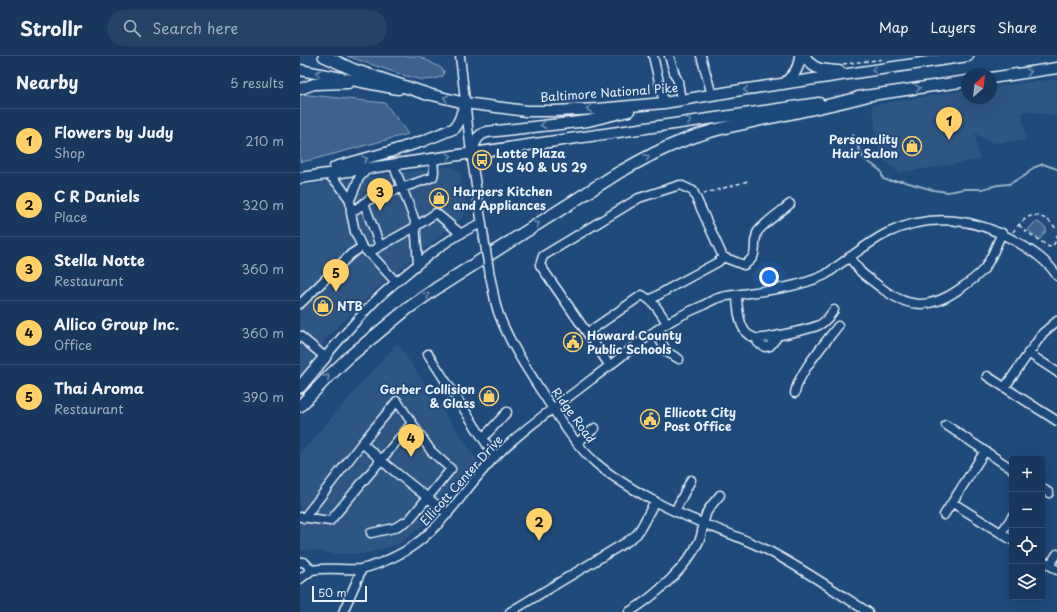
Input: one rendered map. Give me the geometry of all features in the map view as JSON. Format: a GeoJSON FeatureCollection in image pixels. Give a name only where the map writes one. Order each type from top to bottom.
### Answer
{"type":"FeatureCollection","features":[{"type":"Feature","properties":{"kind":"highway"},"geometry":{"type":"LineString","coordinates":[[324,56],[354,70],[427,94]]}},
{"type":"Feature","properties":{"kind":"highway"},"geometry":{"type":"LineString","coordinates":[[300,406],[349,357],[407,309],[450,279],[612,177],[645,158],[671,145],[720,129],[831,106],[866,96]]}},
{"type":"Feature","properties":{"kind":"highway"},"geometry":{"type":"LineString","coordinates":[[300,387],[325,357]]}},
{"type":"Feature","properties":{"kind":"main road"},"geometry":{"type":"LineString","coordinates":[[784,84],[794,75],[800,62],[800,56]]}},
{"type":"Feature","properties":{"kind":"main road"},"geometry":{"type":"LineString","coordinates":[[805,56],[813,66],[818,69],[859,72]]}},
{"type":"Feature","properties":{"kind":"main road","name":"Baltimore National Pike"},"geometry":{"type":"LineString","coordinates":[[300,70],[427,94],[465,103],[526,111],[554,111],[664,103],[965,56]]}},
{"type":"Feature","properties":{"kind":"main road"},"geometry":{"type":"LineString","coordinates":[[997,77],[1057,68]]}},
{"type":"Feature","properties":{"kind":"main road"},"geometry":{"type":"LineString","coordinates":[[300,89],[314,84],[364,82]]}},
{"type":"Feature","properties":{"kind":"main road"},"geometry":{"type":"LineString","coordinates":[[300,177],[961,82]]}},
{"type":"Feature","properties":{"kind":"main road"},"geometry":{"type":"LineString","coordinates":[[300,177],[423,142],[454,128],[460,119],[465,103]]}},
{"type":"Feature","properties":{"kind":"main road"},"geometry":{"type":"LineString","coordinates":[[471,153],[477,138],[481,134],[487,132],[588,121],[664,103]]}},
{"type":"Feature","properties":{"kind":"street","name":"Ridge Road"},"geometry":{"type":"LineString","coordinates":[[460,56],[471,153],[490,276],[498,310],[507,334],[567,431],[596,463],[612,475],[655,501],[675,511],[746,540],[783,559],[868,612]]}},
{"type":"Feature","properties":{"kind":"street"},"geometry":{"type":"LineString","coordinates":[[653,56],[664,103]]}},
{"type":"Feature","properties":{"kind":"street"},"geometry":{"type":"LineString","coordinates":[[669,56],[678,81],[681,100]]}},
{"type":"Feature","properties":{"kind":"street"},"geometry":{"type":"LineString","coordinates":[[701,56],[712,95]]}},
{"type":"Feature","properties":{"kind":"street"},"geometry":{"type":"LineString","coordinates":[[351,213],[368,200],[433,176],[433,158]]}},
{"type":"Feature","properties":{"kind":"street"},"geometry":{"type":"LineString","coordinates":[[393,164],[415,221],[418,264]]}},
{"type":"Feature","properties":{"kind":"street"},"geometry":{"type":"LineString","coordinates":[[368,168],[360,178],[350,200],[355,232],[362,247],[396,282]]}},
{"type":"Feature","properties":{"kind":"street"},"geometry":{"type":"LineString","coordinates":[[328,174],[340,186],[350,200]]}},
{"type":"Feature","properties":{"kind":"street"},"geometry":{"type":"LineString","coordinates":[[610,366],[540,265],[543,256],[639,198],[680,185],[694,191],[723,257],[744,265],[752,260],[755,254],[757,232],[761,227],[790,204]]}},
{"type":"Feature","properties":{"kind":"street"},"geometry":{"type":"LineString","coordinates":[[364,203],[380,246]]}},
{"type":"Feature","properties":{"kind":"street"},"geometry":{"type":"LineString","coordinates":[[368,253],[415,227],[436,213],[461,234]]}},
{"type":"Feature","properties":{"kind":"street","name":"Ellicott Center Drive"},"geometry":{"type":"LineString","coordinates":[[312,570],[362,569],[373,566],[404,552],[421,541],[448,514],[472,483],[495,457],[530,426],[655,331],[667,323],[717,298],[801,284],[826,274],[872,241],[901,227],[944,220],[962,221],[976,224],[1006,235],[1041,258],[1057,276]]}},
{"type":"Feature","properties":{"kind":"street"},"geometry":{"type":"LineString","coordinates":[[300,336],[325,357],[362,314],[396,282],[440,246],[482,223]]}},
{"type":"Feature","properties":{"kind":"street"},"geometry":{"type":"LineString","coordinates":[[849,257],[862,272],[884,290],[899,299],[910,303],[930,304],[955,292],[979,274],[984,269],[1006,235]]}},
{"type":"Feature","properties":{"kind":"street"},"geometry":{"type":"LineString","coordinates":[[300,304],[351,254],[362,247]]}},
{"type":"Feature","properties":{"kind":"street"},"geometry":{"type":"LineString","coordinates":[[650,300],[718,262],[723,257]]}},
{"type":"Feature","properties":{"kind":"street"},"geometry":{"type":"LineString","coordinates":[[587,333],[642,295],[650,300],[667,323]]}},
{"type":"Feature","properties":{"kind":"street"},"geometry":{"type":"LineString","coordinates":[[737,295],[737,303],[742,326],[745,332],[756,338],[779,335],[818,326],[825,321],[834,310]]}},
{"type":"Feature","properties":{"kind":"street"},"geometry":{"type":"LineString","coordinates":[[1006,387],[1042,332],[1057,321]]}},
{"type":"Feature","properties":{"kind":"street"},"geometry":{"type":"LineString","coordinates":[[795,393],[796,386],[803,372],[838,326]]}},
{"type":"Feature","properties":{"kind":"street"},"geometry":{"type":"LineString","coordinates":[[655,331],[667,352],[679,359]]}},
{"type":"Feature","properties":{"kind":"street"},"geometry":{"type":"LineString","coordinates":[[1028,353],[1057,372]]}},
{"type":"Feature","properties":{"kind":"street"},"geometry":{"type":"LineString","coordinates":[[428,354],[495,457]]}},
{"type":"Feature","properties":{"kind":"street"},"geometry":{"type":"LineString","coordinates":[[987,376],[1057,421]]}},
{"type":"Feature","properties":{"kind":"street"},"geometry":{"type":"LineString","coordinates":[[302,518],[397,401],[430,451],[451,469],[409,520],[394,528],[371,533]]}},
{"type":"Feature","properties":{"kind":"street"},"geometry":{"type":"LineString","coordinates":[[482,438],[507,412]]}},
{"type":"Feature","properties":{"kind":"street"},"geometry":{"type":"LineString","coordinates":[[302,518],[330,521],[412,423]]}},
{"type":"Feature","properties":{"kind":"street"},"geometry":{"type":"LineString","coordinates":[[946,425],[1009,467]]}},
{"type":"Feature","properties":{"kind":"street"},"geometry":{"type":"LineString","coordinates":[[577,443],[595,428]]}},
{"type":"Feature","properties":{"kind":"street"},"geometry":{"type":"LineString","coordinates":[[362,443],[448,514]]}},
{"type":"Feature","properties":{"kind":"street"},"geometry":{"type":"LineString","coordinates":[[944,515],[985,452]]}},
{"type":"Feature","properties":{"kind":"street"},"geometry":{"type":"LineString","coordinates":[[675,511],[691,480]]}},
{"type":"Feature","properties":{"kind":"street"},"geometry":{"type":"LineString","coordinates":[[1045,490],[1049,493]]}},
{"type":"Feature","properties":{"kind":"street"},"geometry":{"type":"LineString","coordinates":[[628,612],[654,594],[672,578],[689,557],[700,539],[707,512],[720,495]]}},
{"type":"Feature","properties":{"kind":"street"},"geometry":{"type":"LineString","coordinates":[[510,612],[628,541],[637,534],[655,501]]}},
{"type":"Feature","properties":{"kind":"street"},"geometry":{"type":"LineString","coordinates":[[952,503],[1009,538]]}},
{"type":"Feature","properties":{"kind":"street"},"geometry":{"type":"LineString","coordinates":[[1002,533],[1009,522]]}},
{"type":"Feature","properties":{"kind":"street"},"geometry":{"type":"LineString","coordinates":[[1050,565],[1057,554]]}},
{"type":"Feature","properties":{"kind":"street"},"geometry":{"type":"LineString","coordinates":[[300,562],[304,562],[312,570],[300,579]]}},
{"type":"Feature","properties":{"kind":"street"},"geometry":{"type":"LineString","coordinates":[[1045,562],[1057,570]]}},
{"type":"Feature","properties":{"kind":"street"},"geometry":{"type":"LineString","coordinates":[[343,612],[362,569]]}},
{"type":"Feature","properties":{"kind":"path"},"geometry":{"type":"LineString","coordinates":[[839,64],[886,59]]}},
{"type":"Feature","properties":{"kind":"path"},"geometry":{"type":"LineString","coordinates":[[696,196],[748,181]]}},
{"type":"Feature","properties":{"kind":"path"},"geometry":{"type":"LineString","coordinates":[[1006,235],[1029,216],[1034,215],[1050,221],[1057,232],[1055,243],[1053,246],[1048,247],[1023,230],[1019,225]]}},
{"type":"Feature","properties":{"kind":"shaded area"},"geometry":{"type":"Polygon","coordinates":[[[347,56],[419,56],[444,71],[443,76],[435,79],[422,80],[347,56]]]}},
{"type":"Feature","properties":{"kind":"shaded area"},"geometry":{"type":"Polygon","coordinates":[[[1057,79],[1057,116],[1022,111],[1026,140],[990,143],[975,133],[979,160],[899,173],[880,157],[872,105],[961,91],[961,104],[997,104],[997,86],[1057,79]]]}},
{"type":"Feature","properties":{"kind":"shaded area"},"geometry":{"type":"Polygon","coordinates":[[[300,94],[385,103],[408,134],[300,162],[300,94]]]}},
{"type":"Feature","properties":{"kind":"shaded area"},"geometry":{"type":"Polygon","coordinates":[[[452,166],[460,173],[467,208],[463,217],[382,284],[325,339],[317,360],[300,380],[300,186],[452,166]]]}},
{"type":"Feature","properties":{"kind":"shaded area"},"geometry":{"type":"Polygon","coordinates":[[[1038,222],[1046,228],[1046,231],[1040,239],[1028,230],[1034,223],[1038,222]]]}},
{"type":"Feature","properties":{"kind":"shaded area"},"geometry":{"type":"Polygon","coordinates":[[[397,343],[477,460],[426,523],[399,544],[364,554],[337,554],[300,549],[300,454],[397,343]]]}},
{"type":"Feature","properties":{"kind":"waterway"},"geometry":{"type":"LineString","coordinates":[[853,134],[864,159],[881,171],[883,179],[890,181],[902,181],[933,190],[948,192],[964,189],[982,189],[1009,184],[1026,175],[1033,168],[1043,164],[1057,169]]}},
{"type":"Feature","properties":{"kind":"place","name":"Flowers by Judy"},"geometry":{"type":"Point","coordinates":[949,140]}},
{"type":"Feature","properties":{"kind":"place","name":"Personality Hair Salon"},"geometry":{"type":"Point","coordinates":[912,146]}},
{"type":"Feature","properties":{"kind":"place","name":"Lotte Plaza US 40 & US 29"},"geometry":{"type":"Point","coordinates":[482,160]}},
{"type":"Feature","properties":{"kind":"place","name":"Harpers Kitchen and Appliances"},"geometry":{"type":"Point","coordinates":[439,198]}},
{"type":"Feature","properties":{"kind":"place","name":"Stella Notte"},"geometry":{"type":"Point","coordinates":[380,211]}},
{"type":"Feature","properties":{"kind":"place","name":"Thai Aroma"},"geometry":{"type":"Point","coordinates":[336,292]}},
{"type":"Feature","properties":{"kind":"place","name":"NTB"},"geometry":{"type":"Point","coordinates":[323,306]}},
{"type":"Feature","properties":{"kind":"place","name":"Howard County Public Schools"},"geometry":{"type":"Point","coordinates":[573,342]}},
{"type":"Feature","properties":{"kind":"place","name":"Gerber Collision & Glass"},"geometry":{"type":"Point","coordinates":[489,396]}},
{"type":"Feature","properties":{"kind":"place","name":"Ellicott City Post Office"},"geometry":{"type":"Point","coordinates":[650,419]}},
{"type":"Feature","properties":{"kind":"place","name":"Allico Group Inc."},"geometry":{"type":"Point","coordinates":[411,457]}},
{"type":"Feature","properties":{"kind":"place","name":"C R Daniels"},"geometry":{"type":"Point","coordinates":[539,541]}}]}
